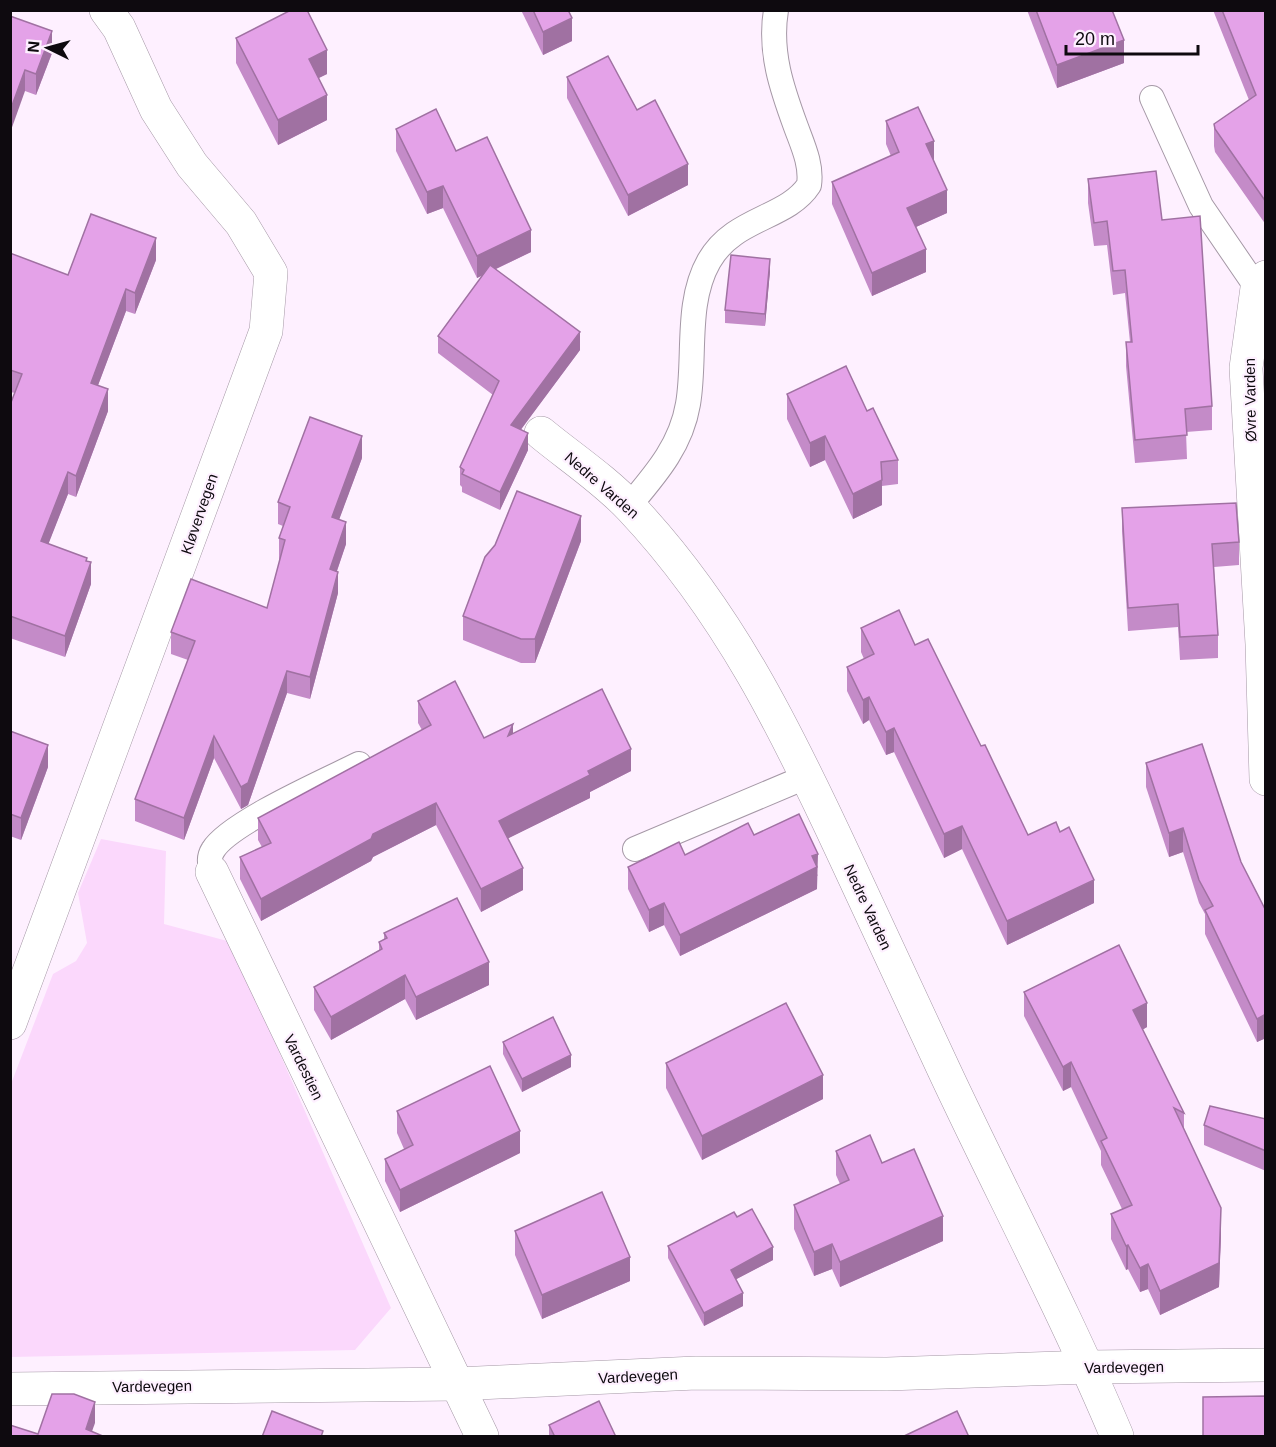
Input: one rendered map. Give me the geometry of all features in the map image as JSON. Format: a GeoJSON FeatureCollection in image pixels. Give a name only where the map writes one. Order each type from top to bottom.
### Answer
{"type":"FeatureCollection","features":[{"type":"Feature","properties":{"kind":"street","name":"Kløvervegen"},"geometry":{"type":"LineString","coordinates":[[10,1023],[266,331],[271,273],[240,223],[192,165],[156,109],[112,19]]}},
{"type":"Feature","properties":{"kind":"street","name":"Øvre Varden"},"geometry":{"type":"LineString","coordinates":[[1261,283],[1246,368],[1262,644],[1266,779]]}},
{"type":"Feature","properties":{"kind":"street","name":"Nedre Varden"},"geometry":{"type":"LineString","coordinates":[[541,433],[629,506],[721,618],[764,691],[807,776],[996,1182],[1088,1367],[1117,1437]]}},
{"type":"Feature","properties":{"kind":"street","name":"Vardestien"},"geometry":{"type":"LineString","coordinates":[[212,872],[482,1437]]}},
{"type":"Feature","properties":{"kind":"street","name":"Vardevegen"},"geometry":{"type":"LineString","coordinates":[[10,1389],[456,1384],[696,1373],[887,1374],[1088,1367],[1266,1365]]}},
{"type":"Feature","properties":{"kind":"lane"},"geometry":{"type":"LineString","coordinates":[[629,506],[666,460],[681,429],[688,407],[696,298],[709,261],[734,232],[796,199],[809,185],[809,164],[783,91],[774,52],[773,28],[776,10]]}},
{"type":"Feature","properties":{"kind":"lane"},"geometry":{"type":"LineString","coordinates":[[1152,98],[1201,206],[1261,283]]}},
{"type":"Feature","properties":{"kind":"lane","name":"Vardestien"},"geometry":{"type":"LineString","coordinates":[[212,872],[209,860],[214,849],[227,835],[273,807],[359,764]]}},
{"type":"Feature","properties":{"kind":"lane"},"geometry":{"type":"LineString","coordinates":[[635,849],[807,776]]}},
{"type":"Feature","properties":{"kind":"shaded area"},"geometry":{"type":"Polygon","coordinates":[[[101,839],[166,851],[164,924],[231,942],[391,1308],[355,1350],[11,1357],[11,1084],[53,974],[76,961],[87,943],[78,893],[101,839]]]}},
{"type":"Feature","properties":{"kind":"building"},"geometry":{"type":"Polygon","coordinates":[[[291,10],[307,10],[327,50],[309,59],[327,95],[278,120],[236,38],[291,10]]]}},
{"type":"Feature","properties":{"kind":"building"},"geometry":{"type":"Polygon","coordinates":[[[533,10],[568,10],[572,18],[543,32],[533,10]]]}},
{"type":"Feature","properties":{"kind":"building"},"geometry":{"type":"Polygon","coordinates":[[[1036,10],[1112,10],[1124,40],[1057,65],[1036,10]]]}},
{"type":"Feature","properties":{"kind":"building"},"geometry":{"type":"Polygon","coordinates":[[[1222,10],[1266,10],[1266,202],[1215,129],[1214,124],[1256,95],[1222,10]]]}},
{"type":"Feature","properties":{"kind":"building"},"geometry":{"type":"Polygon","coordinates":[[[10,16],[52,31],[36,74],[25,70],[10,111],[10,16]]]}},
{"type":"Feature","properties":{"kind":"building"},"geometry":{"type":"Polygon","coordinates":[[[608,56],[637,110],[655,100],[688,164],[628,195],[567,77],[608,56]]]}},
{"type":"Feature","properties":{"kind":"building"},"geometry":{"type":"Polygon","coordinates":[[[918,107],[934,141],[926,144],[947,190],[907,208],[926,249],[872,273],[832,182],[899,152],[886,121],[918,107]]]}},
{"type":"Feature","properties":{"kind":"building"},"geometry":{"type":"Polygon","coordinates":[[[436,109],[456,151],[487,137],[531,230],[477,256],[443,186],[427,192],[396,129],[436,109]]]}},
{"type":"Feature","properties":{"kind":"building"},"geometry":{"type":"Polygon","coordinates":[[[1156,171],[1162,220],[1200,216],[1212,406],[1185,409],[1187,435],[1135,440],[1126,342],[1132,342],[1125,270],[1113,271],[1107,221],[1094,223],[1088,179],[1156,171]]]}},
{"type":"Feature","properties":{"kind":"building"},"geometry":{"type":"Polygon","coordinates":[[[91,214],[156,238],[135,293],[126,289],[91,383],[108,389],[76,476],[68,472],[41,541],[87,558],[86,561],[91,562],[65,636],[10,616],[10,405],[22,374],[10,370],[10,253],[68,275],[91,214]]]}},
{"type":"Feature","properties":{"kind":"building"},"geometry":{"type":"Polygon","coordinates":[[[731,255],[770,259],[765,314],[725,310],[731,255]]]}},
{"type":"Feature","properties":{"kind":"building"},"geometry":{"type":"Polygon","coordinates":[[[490,265],[580,332],[511,425],[528,433],[500,492],[462,474],[464,470],[460,467],[499,381],[438,336],[490,265]]]}},
{"type":"Feature","properties":{"kind":"building"},"geometry":{"type":"Polygon","coordinates":[[[846,366],[867,411],[873,408],[898,460],[881,462],[882,480],[853,494],[825,436],[810,443],[787,394],[846,366]]]}},
{"type":"Feature","properties":{"kind":"building"},"geometry":{"type":"Polygon","coordinates":[[[310,417],[362,436],[332,517],[346,522],[330,569],[338,572],[310,677],[287,671],[248,783],[241,787],[214,736],[184,818],[135,799],[195,641],[171,632],[191,579],[267,608],[285,540],[279,538],[290,507],[278,502],[310,417]]]}},
{"type":"Feature","properties":{"kind":"building"},"geometry":{"type":"Polygon","coordinates":[[[517,491],[581,516],[535,639],[521,639],[463,616],[485,557],[495,545],[517,491]]]}},
{"type":"Feature","properties":{"kind":"building"},"geometry":{"type":"Polygon","coordinates":[[[1236,503],[1239,542],[1212,544],[1218,635],[1180,637],[1178,604],[1128,608],[1122,508],[1236,503]]]}},
{"type":"Feature","properties":{"kind":"building"},"geometry":{"type":"Polygon","coordinates":[[[899,610],[915,645],[928,639],[981,746],[985,745],[1028,835],[1056,822],[1060,832],[1069,827],[1094,880],[1007,921],[962,826],[944,834],[894,728],[886,732],[869,697],[863,700],[847,667],[874,654],[861,628],[899,610]]]}},
{"type":"Feature","properties":{"kind":"building"},"geometry":{"type":"Polygon","coordinates":[[[455,681],[484,738],[513,724],[508,736],[602,689],[631,749],[588,771],[590,775],[499,821],[523,868],[481,889],[436,803],[373,834],[371,839],[261,899],[240,857],[271,843],[258,818],[431,725],[418,701],[455,681]]]}},
{"type":"Feature","properties":{"kind":"building"},"geometry":{"type":"Polygon","coordinates":[[[10,731],[48,745],[21,818],[10,814],[10,731]]]}},
{"type":"Feature","properties":{"kind":"building"},"geometry":{"type":"Polygon","coordinates":[[[1202,744],[1241,862],[1266,911],[1266,1014],[1257,1019],[1205,910],[1213,906],[1199,880],[1183,828],[1169,833],[1146,763],[1202,744]]]}},
{"type":"Feature","properties":{"kind":"building"},"geometry":{"type":"Polygon","coordinates":[[[799,814],[818,854],[812,856],[817,867],[680,935],[664,903],[649,910],[628,867],[679,842],[685,855],[748,823],[754,835],[799,814]]]}},
{"type":"Feature","properties":{"kind":"building"},"geometry":{"type":"Polygon","coordinates":[[[457,898],[489,962],[416,997],[405,975],[331,1017],[314,987],[382,949],[379,942],[387,938],[384,933],[457,898]]]}},
{"type":"Feature","properties":{"kind":"building"},"geometry":{"type":"Polygon","coordinates":[[[1119,945],[1147,1003],[1133,1010],[1184,1113],[1174,1108],[1221,1208],[1219,1263],[1160,1291],[1148,1264],[1140,1268],[1128,1245],[1126,1246],[1111,1214],[1132,1205],[1101,1141],[1107,1138],[1071,1062],[1063,1067],[1024,992],[1119,945]]]}},
{"type":"Feature","properties":{"kind":"building"},"geometry":{"type":"Polygon","coordinates":[[[786,1003],[823,1075],[702,1136],[666,1063],[786,1003]]]}},
{"type":"Feature","properties":{"kind":"building"},"geometry":{"type":"Polygon","coordinates":[[[553,1017],[571,1055],[522,1079],[503,1042],[553,1017]]]}},
{"type":"Feature","properties":{"kind":"building"},"geometry":{"type":"Polygon","coordinates":[[[490,1066],[520,1131],[400,1190],[385,1159],[413,1145],[397,1111],[490,1066]]]}},
{"type":"Feature","properties":{"kind":"building"},"geometry":{"type":"Polygon","coordinates":[[[1210,1106],[1266,1119],[1266,1151],[1204,1125],[1210,1106]]]}},
{"type":"Feature","properties":{"kind":"building"},"geometry":{"type":"Polygon","coordinates":[[[870,1135],[882,1163],[914,1149],[943,1216],[840,1262],[832,1244],[814,1252],[794,1205],[849,1180],[836,1151],[870,1135]]]}},
{"type":"Feature","properties":{"kind":"building"},"geometry":{"type":"Polygon","coordinates":[[[602,1192],[630,1257],[542,1295],[515,1231],[602,1192]]]}},
{"type":"Feature","properties":{"kind":"building"},"geometry":{"type":"Polygon","coordinates":[[[752,1209],[773,1247],[731,1270],[743,1293],[704,1313],[668,1246],[734,1212],[737,1217],[752,1209]]]}},
{"type":"Feature","properties":{"kind":"building"},"geometry":{"type":"Polygon","coordinates":[[[52,1394],[74,1394],[95,1402],[86,1429],[105,1437],[10,1437],[10,1425],[38,1434],[52,1394]]]}},
{"type":"Feature","properties":{"kind":"building"},"geometry":{"type":"Polygon","coordinates":[[[1266,1396],[1266,1437],[1203,1437],[1203,1397],[1266,1396]]]}},
{"type":"Feature","properties":{"kind":"building"},"geometry":{"type":"Polygon","coordinates":[[[599,1401],[616,1437],[555,1437],[549,1425],[599,1401]]]}},
{"type":"Feature","properties":{"kind":"building"},"geometry":{"type":"Polygon","coordinates":[[[272,1411],[323,1431],[321,1437],[262,1437],[272,1411]]]}},
{"type":"Feature","properties":{"kind":"building"},"geometry":{"type":"Polygon","coordinates":[[[957,1411],[969,1437],[902,1437],[957,1411]]]}}]}
